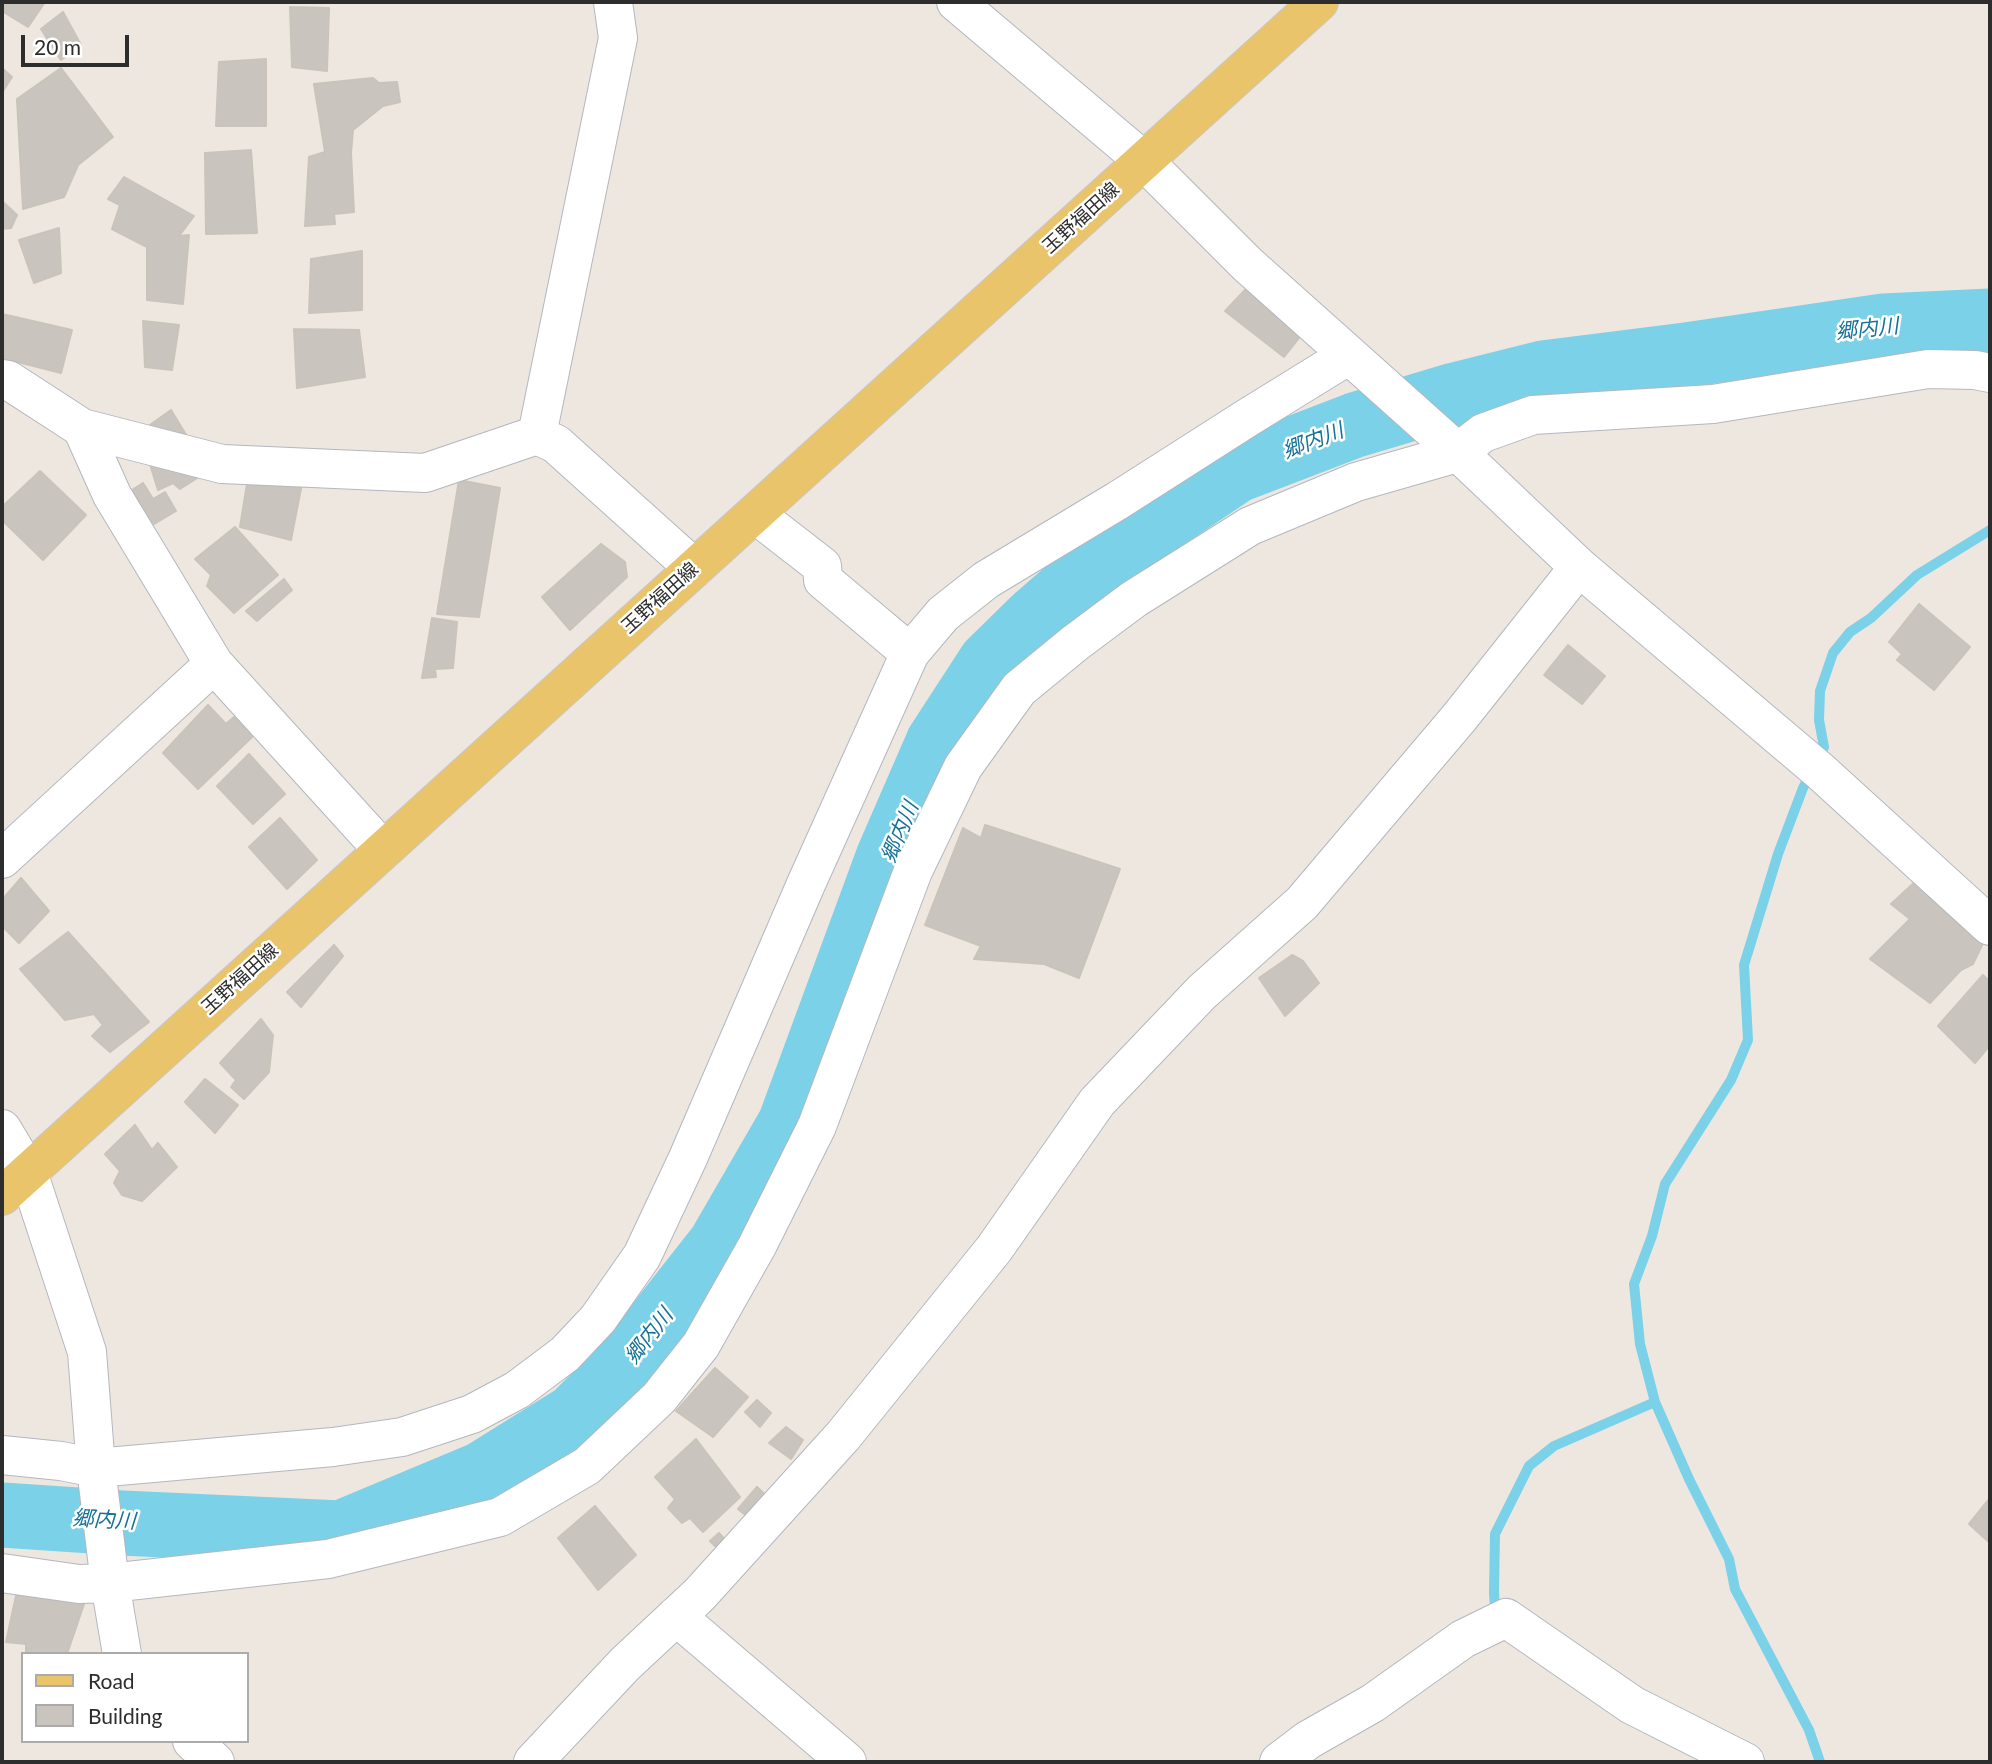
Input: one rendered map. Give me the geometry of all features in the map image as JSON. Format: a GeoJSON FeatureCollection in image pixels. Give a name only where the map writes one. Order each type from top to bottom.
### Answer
{"type":"FeatureCollection","features":[{"type":"Feature","properties":{"kind":"main road","name":"玉野福田線"},"geometry":{"type":"LineString","coordinates":[[15,1184],[1319,2]]}},
{"type":"Feature","properties":{"kind":"street"},"geometry":{"type":"LineString","coordinates":[[537,435],[618,38],[613,2]]}},
{"type":"Feature","properties":{"kind":"street"},"geometry":{"type":"LineString","coordinates":[[957,2],[1144,161],[1247,264],[1579,567],[1814,767],[1990,926]]}},
{"type":"Feature","properties":{"kind":"street"},"geometry":{"type":"LineString","coordinates":[[2,1455],[61,1461],[98,1476],[402,1437],[472,1414],[517,1390],[565,1354],[598,1318],[642,1256],[688,1158],[806,884],[910,653],[943,614],[986,580],[1247,418],[1361,366]]}},
{"type":"Feature","properties":{"kind":"street"},"geometry":{"type":"LineString","coordinates":[[2,1573],[79,1584],[109,1571],[328,1559],[500,1517],[587,1466],[659,1398],[701,1345],[757,1246],[817,1126],[913,871],[963,767],[1019,689],[1075,643],[1134,600],[1250,526],[1447,444],[1533,415],[1713,404],[1928,369],[1990,373]]}},
{"type":"Feature","properties":{"kind":"street"},"geometry":{"type":"LineString","coordinates":[[2,379],[8,380],[82,428],[222,464],[425,472],[537,435],[556,444],[694,568]]}},
{"type":"Feature","properties":{"kind":"street"},"geometry":{"type":"LineString","coordinates":[[82,428],[112,495],[214,664],[383,850]]}},
{"type":"Feature","properties":{"kind":"street"},"geometry":{"type":"LineString","coordinates":[[755,514],[822,566],[823,580],[910,653]]}},
{"type":"Feature","properties":{"kind":"street"},"geometry":{"type":"LineString","coordinates":[[533,1762],[625,1664],[699,1595],[843,1436],[993,1249],[1097,1102],[1202,992],[1302,903],[1459,718],[1579,567]]}},
{"type":"Feature","properties":{"kind":"street"},"geometry":{"type":"LineString","coordinates":[[2,859],[214,664]]}},
{"type":"Feature","properties":{"kind":"street"},"geometry":{"type":"LineString","coordinates":[[2,1129],[15,1184],[87,1352],[98,1476],[122,1652]]}},
{"type":"Feature","properties":{"kind":"street"},"geometry":{"type":"LineString","coordinates":[[677,1616],[847,1762]]}},
{"type":"Feature","properties":{"kind":"street"},"geometry":{"type":"LineString","coordinates":[[1279,1762],[1308,1740],[1373,1703],[1463,1639],[1506,1618],[1632,1705],[1745,1762]]}},
{"type":"Feature","properties":{"kind":"street"},"geometry":{"type":"LineString","coordinates":[[194,1743],[215,1762]]}},
{"type":"Feature","properties":{"kind":"building"},"geometry":{"type":"Polygon","coordinates":[[[2,2],[45,2],[28,27],[2,11],[2,2]]]}},
{"type":"Feature","properties":{"kind":"building"},"geometry":{"type":"Polygon","coordinates":[[[290,7],[329,8],[327,71],[292,67],[290,7]]]}},
{"type":"Feature","properties":{"kind":"building"},"geometry":{"type":"Polygon","coordinates":[[[63,12],[81,45],[61,60],[41,29],[63,12]]]}},
{"type":"Feature","properties":{"kind":"building"},"geometry":{"type":"Polygon","coordinates":[[[266,59],[266,126],[216,126],[219,62],[266,59]]]}},
{"type":"Feature","properties":{"kind":"building"},"geometry":{"type":"Polygon","coordinates":[[[2,68],[12,77],[3,91],[2,91],[2,68]]]}},
{"type":"Feature","properties":{"kind":"building"},"geometry":{"type":"Polygon","coordinates":[[[61,68],[113,137],[78,165],[64,197],[23,209],[17,99],[61,68]]]}},
{"type":"Feature","properties":{"kind":"building"},"geometry":{"type":"Polygon","coordinates":[[[373,78],[379,83],[397,82],[400,102],[383,106],[353,130],[351,153],[354,212],[334,214],[335,224],[305,226],[309,157],[325,152],[314,84],[373,78]]]}},
{"type":"Feature","properties":{"kind":"building"},"geometry":{"type":"Polygon","coordinates":[[[251,150],[257,233],[206,234],[205,153],[251,150]]]}},
{"type":"Feature","properties":{"kind":"building"},"geometry":{"type":"Polygon","coordinates":[[[124,177],[194,216],[179,236],[189,235],[183,304],[147,300],[147,247],[112,229],[120,205],[108,199],[124,177]]]}},
{"type":"Feature","properties":{"kind":"building"},"geometry":{"type":"Polygon","coordinates":[[[2,201],[17,215],[11,228],[2,229],[2,201]]]}},
{"type":"Feature","properties":{"kind":"building"},"geometry":{"type":"Polygon","coordinates":[[[59,228],[61,273],[34,283],[19,240],[59,228]]]}},
{"type":"Feature","properties":{"kind":"building"},"geometry":{"type":"Polygon","coordinates":[[[362,251],[362,310],[309,313],[311,259],[362,251]]]}},
{"type":"Feature","properties":{"kind":"building"},"geometry":{"type":"Polygon","coordinates":[[[1246,289],[1299,338],[1284,357],[1225,311],[1246,289]]]}},
{"type":"Feature","properties":{"kind":"building"},"geometry":{"type":"Polygon","coordinates":[[[2,314],[72,330],[61,373],[2,358],[2,314]]]}},
{"type":"Feature","properties":{"kind":"building"},"geometry":{"type":"Polygon","coordinates":[[[143,321],[179,325],[172,370],[145,367],[143,321]]]}},
{"type":"Feature","properties":{"kind":"building"},"geometry":{"type":"Polygon","coordinates":[[[294,329],[359,330],[365,377],[297,388],[294,329]]]}},
{"type":"Feature","properties":{"kind":"building"},"geometry":{"type":"Polygon","coordinates":[[[171,410],[208,471],[180,489],[173,483],[158,490],[140,432],[171,410]]]}},
{"type":"Feature","properties":{"kind":"building"},"geometry":{"type":"Polygon","coordinates":[[[259,469],[303,478],[291,540],[240,527],[247,484],[255,485],[259,469]]]}},
{"type":"Feature","properties":{"kind":"building"},"geometry":{"type":"Polygon","coordinates":[[[40,471],[86,515],[43,560],[2,520],[2,507],[40,471]]]}},
{"type":"Feature","properties":{"kind":"building"},"geometry":{"type":"Polygon","coordinates":[[[459,480],[500,488],[479,617],[437,614],[459,480]]]}},
{"type":"Feature","properties":{"kind":"building"},"geometry":{"type":"Polygon","coordinates":[[[143,483],[153,499],[165,492],[176,511],[154,524],[132,490],[143,483]]]}},
{"type":"Feature","properties":{"kind":"building"},"geometry":{"type":"Polygon","coordinates":[[[235,527],[278,575],[234,613],[207,586],[211,575],[195,559],[235,527]]]}},
{"type":"Feature","properties":{"kind":"building"},"geometry":{"type":"Polygon","coordinates":[[[601,544],[625,562],[627,577],[570,630],[542,597],[601,544]]]}},
{"type":"Feature","properties":{"kind":"building"},"geometry":{"type":"Polygon","coordinates":[[[284,579],[292,590],[257,621],[246,611],[284,579]]]}},
{"type":"Feature","properties":{"kind":"building"},"geometry":{"type":"Polygon","coordinates":[[[1919,604],[1970,647],[1934,690],[1897,660],[1902,654],[1889,642],[1919,604]]]}},
{"type":"Feature","properties":{"kind":"building"},"geometry":{"type":"Polygon","coordinates":[[[432,618],[457,622],[453,668],[435,669],[436,677],[422,678],[432,618]]]}},
{"type":"Feature","properties":{"kind":"building"},"geometry":{"type":"Polygon","coordinates":[[[1568,645],[1605,676],[1582,704],[1544,675],[1568,645]]]}},
{"type":"Feature","properties":{"kind":"building"},"geometry":{"type":"Polygon","coordinates":[[[208,705],[226,724],[234,717],[252,737],[198,789],[163,753],[208,705]]]}},
{"type":"Feature","properties":{"kind":"building"},"geometry":{"type":"Polygon","coordinates":[[[249,754],[285,794],[253,824],[217,786],[249,754]]]}},
{"type":"Feature","properties":{"kind":"building"},"geometry":{"type":"Polygon","coordinates":[[[280,818],[317,860],[287,889],[249,847],[280,818]]]}},
{"type":"Feature","properties":{"kind":"building"},"geometry":{"type":"Polygon","coordinates":[[[985,825],[1120,869],[1079,978],[1044,964],[974,959],[981,946],[925,925],[963,828],[981,838],[985,825]]]}},
{"type":"Feature","properties":{"kind":"building"},"geometry":{"type":"Polygon","coordinates":[[[21,878],[49,911],[19,943],[2,926],[2,900],[21,878]]]}},
{"type":"Feature","properties":{"kind":"building"},"geometry":{"type":"Polygon","coordinates":[[[1917,880],[1984,941],[1973,964],[1961,970],[1930,1003],[1870,959],[1910,919],[1891,904],[1917,880]]]}},
{"type":"Feature","properties":{"kind":"building"},"geometry":{"type":"Polygon","coordinates":[[[68,932],[149,1022],[110,1052],[92,1036],[103,1025],[94,1014],[65,1020],[20,969],[68,932]]]}},
{"type":"Feature","properties":{"kind":"building"},"geometry":{"type":"Polygon","coordinates":[[[334,945],[343,956],[301,1007],[287,992],[334,945]]]}},
{"type":"Feature","properties":{"kind":"building"},"geometry":{"type":"Polygon","coordinates":[[[1292,955],[1303,961],[1319,983],[1285,1016],[1259,978],[1292,955]]]}},
{"type":"Feature","properties":{"kind":"building"},"geometry":{"type":"Polygon","coordinates":[[[1983,975],[1990,982],[1990,1045],[1975,1063],[1938,1026],[1983,975]]]}},
{"type":"Feature","properties":{"kind":"building"},"geometry":{"type":"Polygon","coordinates":[[[261,1019],[273,1035],[269,1072],[244,1099],[231,1087],[236,1080],[220,1063],[261,1019]]]}},
{"type":"Feature","properties":{"kind":"building"},"geometry":{"type":"Polygon","coordinates":[[[205,1079],[238,1105],[215,1133],[185,1102],[205,1079]]]}},
{"type":"Feature","properties":{"kind":"building"},"geometry":{"type":"Polygon","coordinates":[[[135,1125],[152,1150],[158,1143],[177,1167],[142,1201],[122,1195],[114,1183],[120,1171],[105,1154],[135,1125]]]}},
{"type":"Feature","properties":{"kind":"building"},"geometry":{"type":"Polygon","coordinates":[[[715,1368],[748,1397],[713,1437],[676,1411],[715,1368]]]}},
{"type":"Feature","properties":{"kind":"building"},"geometry":{"type":"Polygon","coordinates":[[[757,1400],[771,1413],[760,1427],[745,1412],[757,1400]]]}},
{"type":"Feature","properties":{"kind":"building"},"geometry":{"type":"Polygon","coordinates":[[[786,1427],[803,1440],[791,1459],[769,1443],[786,1427]]]}},
{"type":"Feature","properties":{"kind":"building"},"geometry":{"type":"Polygon","coordinates":[[[696,1439],[740,1497],[703,1532],[690,1518],[682,1523],[668,1508],[675,1499],[655,1477],[696,1439]]]}},
{"type":"Feature","properties":{"kind":"building"},"geometry":{"type":"Polygon","coordinates":[[[757,1487],[774,1503],[754,1522],[738,1509],[757,1487]]]}},
{"type":"Feature","properties":{"kind":"building"},"geometry":{"type":"Polygon","coordinates":[[[1990,1498],[1990,1543],[1969,1524],[1990,1498]]]}},
{"type":"Feature","properties":{"kind":"building"},"geometry":{"type":"Polygon","coordinates":[[[595,1506],[636,1555],[598,1590],[558,1538],[595,1506]]]}},
{"type":"Feature","properties":{"kind":"building"},"geometry":{"type":"Polygon","coordinates":[[[719,1533],[734,1550],[725,1556],[710,1541],[719,1533]]]}},
{"type":"Feature","properties":{"kind":"building"},"geometry":{"type":"Polygon","coordinates":[[[17,1591],[85,1601],[68,1652],[26,1652],[26,1644],[6,1642],[17,1591]]]}},
{"type":"Feature","properties":{"kind":"waterway","name":"郷内川"},"geometry":{"type":"LineString","coordinates":[[2,1515],[341,1533],[482,1474],[575,1416],[624,1367],[720,1245],[790,1124],[888,858],[938,743],[990,663],[1037,617],[1103,560],[1235,471],[1355,425],[1455,395],[1543,373],[1884,326],[1990,321]]}},
{"type":"Feature","properties":{"kind":"waterway"},"geometry":{"type":"LineString","coordinates":[[1820,1762],[1809,1730],[1735,1589],[1729,1559],[1655,1402],[1640,1344],[1634,1284],[1652,1236],[1665,1184],[1731,1080],[1748,1040],[1744,965],[1778,854],[1803,788],[1824,747],[1819,720],[1820,691],[1833,653],[1850,632],[1871,618],[1917,575],[1990,530]]}},
{"type":"Feature","properties":{"kind":"waterway"},"geometry":{"type":"LineString","coordinates":[[1491,1612],[1495,1609],[1495,1534],[1529,1466],[1554,1446],[1655,1402]]}}]}
